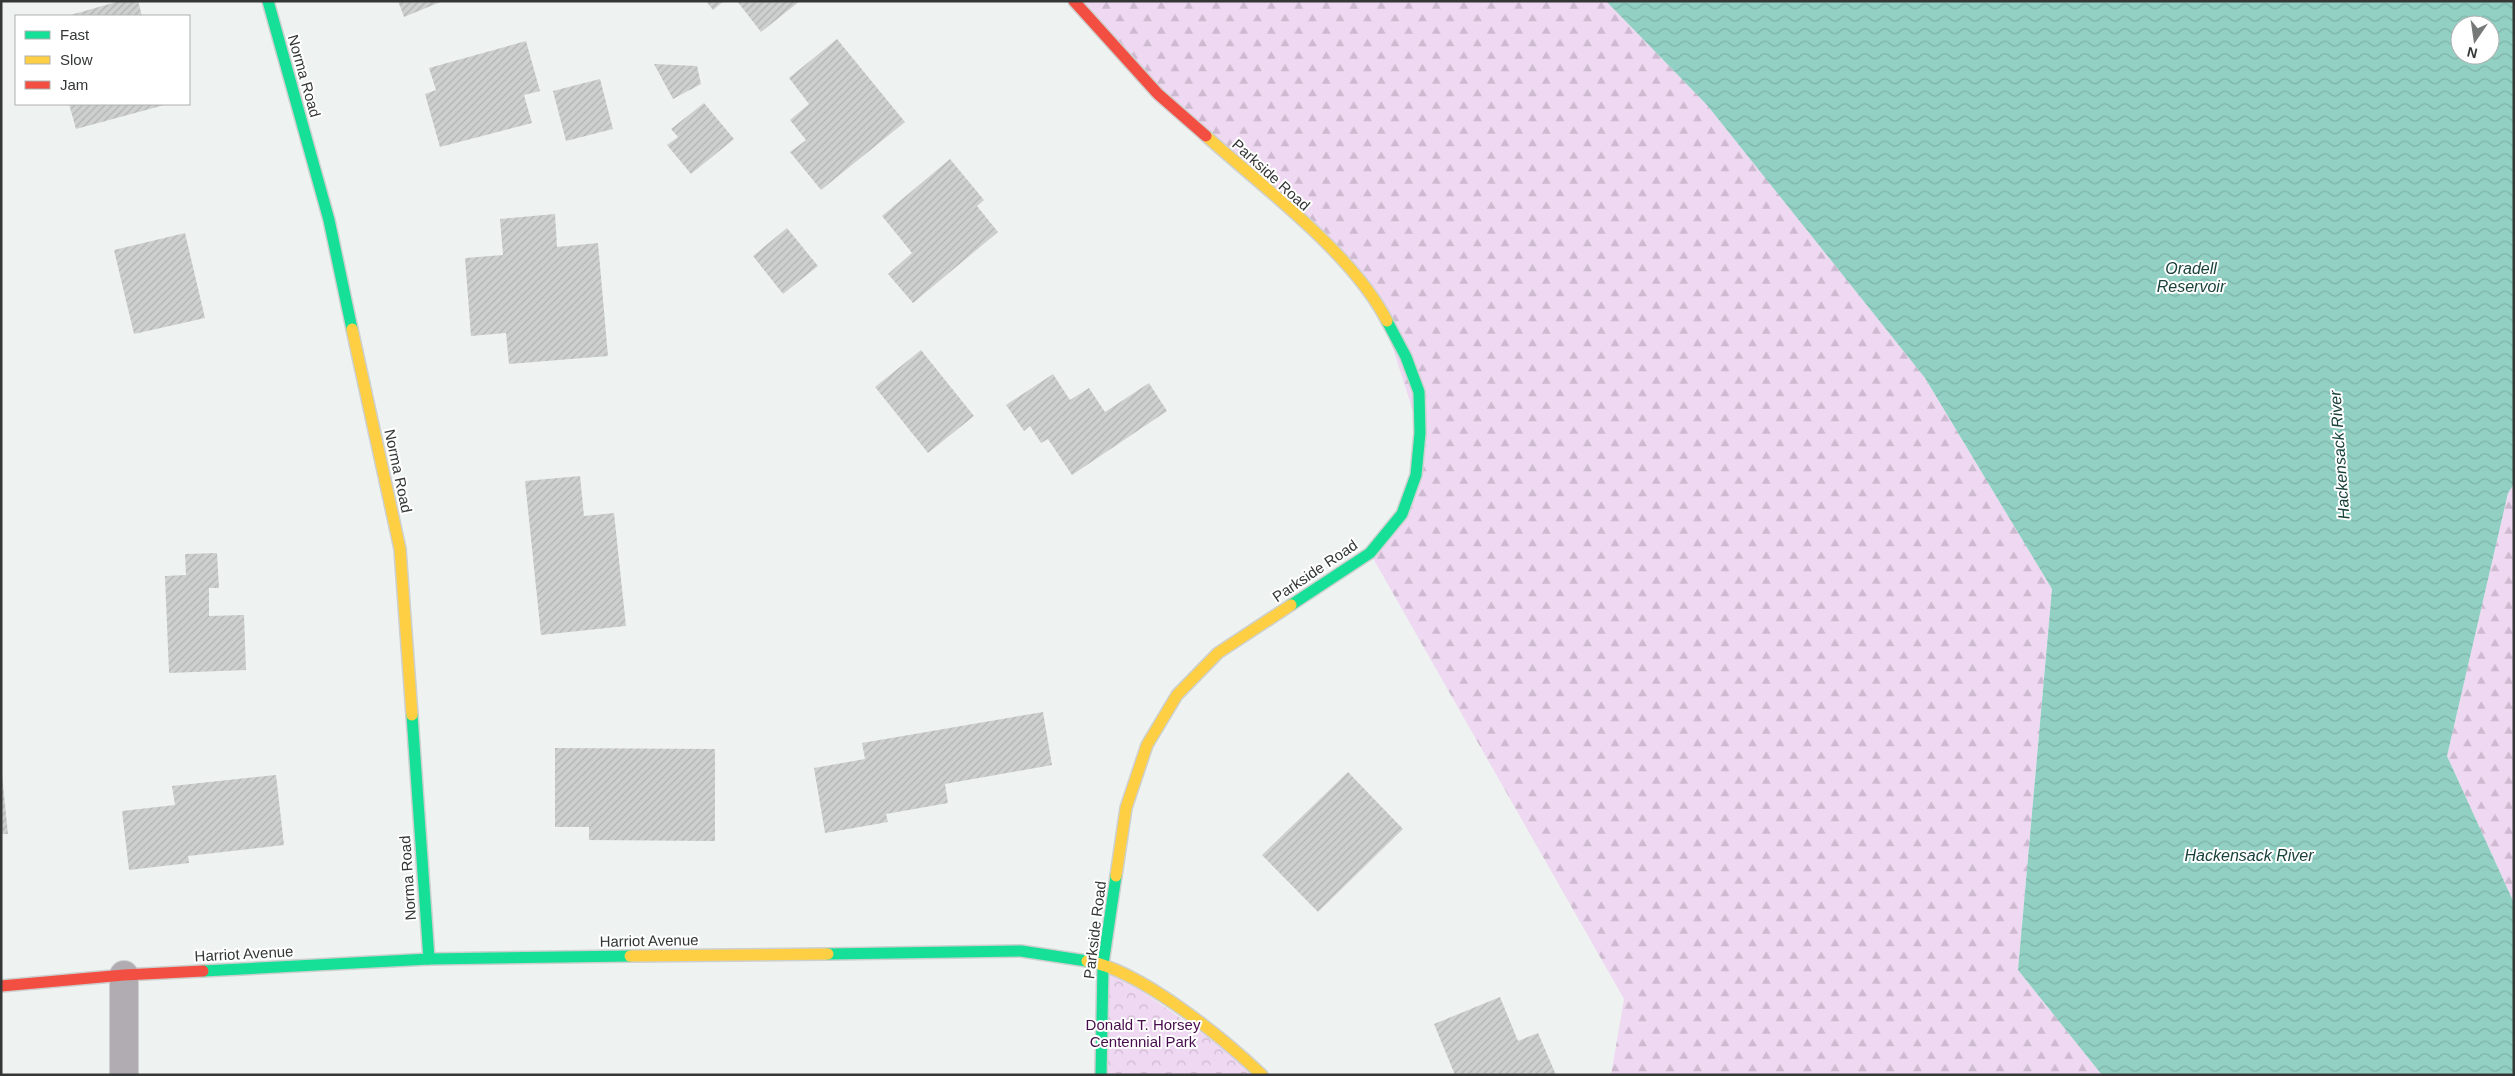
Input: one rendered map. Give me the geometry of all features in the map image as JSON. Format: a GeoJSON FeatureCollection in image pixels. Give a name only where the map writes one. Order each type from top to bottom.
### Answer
{"type":"FeatureCollection","features":[{"type":"Feature","properties":{"kind":"street","name":"Norma Road"},"geometry":{"type":"LineString","coordinates":[[268,1],[329,220],[400,549],[429,959]]}},
{"type":"Feature","properties":{"kind":"street","name":"Parkside Road"},"geometry":{"type":"LineString","coordinates":[[1074,1],[1158,94],[1330,248],[1379,305],[1406,357],[1420,392],[1420,433],[1416,475],[1402,514],[1370,553],[1218,653],[1177,695],[1147,745],[1126,808],[1103,964],[1101,1075]]}},
{"type":"Feature","properties":{"kind":"street","name":"Harriot Avenue"},"geometry":{"type":"LineString","coordinates":[[1,986],[124,975],[429,959],[1021,951],[1103,964],[1159,994],[1230,1044],[1262,1075]]}},
{"type":"Feature","properties":{"kind":"street"},"geometry":{"type":"LineString","coordinates":[[124,975],[124,1075]]}},
{"type":"Feature","properties":{"kind":"green space"},"geometry":{"type":"Polygon","coordinates":[[[1074,1],[1606,1],[1707,105],[1925,378],[2052,589],[2018,970],[2102,1075],[1611,1075],[1624,999],[1370,553],[1402,514],[1420,433],[1379,305],[1074,1]]]}},
{"type":"Feature","properties":{"kind":"green space"},"geometry":{"type":"Polygon","coordinates":[[[2514,484],[2514,903],[2447,756],[2508,493],[2514,484]]]}},
{"type":"Feature","properties":{"kind":"green space","name":"Donald T. Horsey Centennial Park"},"geometry":{"type":"Polygon","coordinates":[[[1103,964],[1262,1075],[1101,1075],[1103,964]]]}},
{"type":"Feature","properties":{"kind":"water","name":"Oradell Reservoir"},"geometry":{"type":"Polygon","coordinates":[[[1606,1],[2514,1],[2514,484],[2508,493],[2447,756],[2514,903],[2514,1075],[2102,1075],[2018,970],[2052,589],[1925,378],[1707,105],[1606,1]]]}},
{"type":"Feature","properties":{"kind":"building"},"geometry":{"type":"Polygon","coordinates":[[[120,1],[138,1],[142,15],[71,15],[120,1]]]}},
{"type":"Feature","properties":{"kind":"building"},"geometry":{"type":"Polygon","coordinates":[[[398,1],[443,1],[404,17],[398,1]]]}},
{"type":"Feature","properties":{"kind":"building"},"geometry":{"type":"Polygon","coordinates":[[[706,1],[724,1],[713,10],[706,1]]]}},
{"type":"Feature","properties":{"kind":"building"},"geometry":{"type":"Polygon","coordinates":[[[737,1],[800,1],[761,32],[737,1]]]}},
{"type":"Feature","properties":{"kind":"building"},"geometry":{"type":"Polygon","coordinates":[[[837,39],[905,122],[821,190],[790,152],[806,140],[790,120],[809,104],[789,78],[837,39]]]}},
{"type":"Feature","properties":{"kind":"building"},"geometry":{"type":"Polygon","coordinates":[[[526,41],[540,91],[524,95],[532,123],[440,147],[425,94],[436,90],[429,68],[526,41]]]}},
{"type":"Feature","properties":{"kind":"building"},"geometry":{"type":"Polygon","coordinates":[[[654,64],[697,66],[701,84],[673,99],[654,64]]]}},
{"type":"Feature","properties":{"kind":"building"},"geometry":{"type":"Polygon","coordinates":[[[600,79],[613,129],[566,141],[553,91],[600,79]]]}},
{"type":"Feature","properties":{"kind":"building"},"geometry":{"type":"Polygon","coordinates":[[[704,103],[734,139],[691,174],[667,145],[678,137],[671,129],[704,103]]]}},
{"type":"Feature","properties":{"kind":"building"},"geometry":{"type":"Polygon","coordinates":[[[69,105],[164,105],[76,129],[69,105]]]}},
{"type":"Feature","properties":{"kind":"building"},"geometry":{"type":"Polygon","coordinates":[[[950,159],[984,200],[977,206],[998,232],[913,303],[888,274],[912,253],[882,216],[950,159]]]}},
{"type":"Feature","properties":{"kind":"building"},"geometry":{"type":"Polygon","coordinates":[[[555,214],[557,247],[598,243],[608,356],[509,364],[506,333],[471,336],[465,258],[503,255],[500,219],[555,214]]]}},
{"type":"Feature","properties":{"kind":"building"},"geometry":{"type":"Polygon","coordinates":[[[787,228],[818,266],[783,294],[753,256],[787,228]]]}},
{"type":"Feature","properties":{"kind":"building"},"geometry":{"type":"Polygon","coordinates":[[[185,233],[205,318],[134,334],[114,250],[185,233]]]}},
{"type":"Feature","properties":{"kind":"building"},"geometry":{"type":"Polygon","coordinates":[[[921,350],[974,416],[928,453],[875,387],[921,350]]]}},
{"type":"Feature","properties":{"kind":"building"},"geometry":{"type":"Polygon","coordinates":[[[1053,374],[1070,400],[1089,388],[1105,412],[1149,383],[1167,411],[1072,475],[1048,439],[1041,443],[1030,426],[1024,431],[1006,405],[1053,374]]]}},
{"type":"Feature","properties":{"kind":"building"},"geometry":{"type":"Polygon","coordinates":[[[580,476],[584,516],[614,513],[626,626],[541,635],[525,481],[580,476]]]}},
{"type":"Feature","properties":{"kind":"building"},"geometry":{"type":"Polygon","coordinates":[[[217,553],[219,588],[209,588],[209,616],[244,615],[246,670],[169,673],[165,576],[186,575],[185,554],[217,553]]]}},
{"type":"Feature","properties":{"kind":"building"},"geometry":{"type":"Polygon","coordinates":[[[1043,712],[1052,765],[945,784],[948,803],[886,814],[888,822],[825,833],[814,768],[865,759],[862,743],[1043,712]]]}},
{"type":"Feature","properties":{"kind":"building"},"geometry":{"type":"Polygon","coordinates":[[[555,748],[715,749],[715,841],[589,840],[589,827],[555,827],[555,748]]]}},
{"type":"Feature","properties":{"kind":"building"},"geometry":{"type":"Polygon","coordinates":[[[1,765],[8,834],[1,834],[1,765]]]}},
{"type":"Feature","properties":{"kind":"building"},"geometry":{"type":"Polygon","coordinates":[[[1348,772],[1403,829],[1318,912],[1262,855],[1348,772]]]}},
{"type":"Feature","properties":{"kind":"building"},"geometry":{"type":"Polygon","coordinates":[[[276,775],[284,845],[188,856],[189,863],[129,870],[122,811],[175,805],[172,786],[276,775]]]}},
{"type":"Feature","properties":{"kind":"building"},"geometry":{"type":"Polygon","coordinates":[[[1500,997],[1518,1041],[1538,1033],[1556,1075],[1455,1075],[1434,1024],[1500,997]]]}},
{"type":"Feature","properties":{"kind":"traffic: fast"},"geometry":{"type":"LineString","coordinates":[[268,1],[329,220],[352,329]]}},
{"type":"Feature","properties":{"kind":"traffic: fast"},"geometry":{"type":"LineString","coordinates":[[1291,605],[1370,553],[1402,514],[1416,475],[1420,433],[1419,392],[1406,357],[1387,321]]}},
{"type":"Feature","properties":{"kind":"traffic: fast"},"geometry":{"type":"LineString","coordinates":[[412,715],[429,959]]}},
{"type":"Feature","properties":{"kind":"traffic: fast"},"geometry":{"type":"LineString","coordinates":[[1101,1075],[1103,964],[1116,876]]}},
{"type":"Feature","properties":{"kind":"traffic: fast"},"geometry":{"type":"LineString","coordinates":[[828,954],[1021,951],[1087,961]]}},
{"type":"Feature","properties":{"kind":"traffic: fast"},"geometry":{"type":"LineString","coordinates":[[203,971],[429,959],[630,956]]}},
{"type":"Feature","properties":{"kind":"traffic: slow"},"geometry":{"type":"LineString","coordinates":[[1206,136],[1330,246],[1372,296],[1387,321]]}},
{"type":"Feature","properties":{"kind":"traffic: slow"},"geometry":{"type":"LineString","coordinates":[[352,329],[400,549],[412,715]]}},
{"type":"Feature","properties":{"kind":"traffic: slow"},"geometry":{"type":"LineString","coordinates":[[1116,876],[1126,808],[1147,745],[1177,695],[1218,653],[1291,605]]}},
{"type":"Feature","properties":{"kind":"traffic: slow"},"geometry":{"type":"LineString","coordinates":[[630,956],[828,954]]}},
{"type":"Feature","properties":{"kind":"traffic: slow"},"geometry":{"type":"LineString","coordinates":[[1087,961],[1108,967],[1131,977],[1155,991],[1226,1043],[1262,1075]]}},
{"type":"Feature","properties":{"kind":"traffic: jam"},"geometry":{"type":"LineString","coordinates":[[1074,1],[1158,94],[1206,136]]}},
{"type":"Feature","properties":{"kind":"traffic: jam"},"geometry":{"type":"LineString","coordinates":[[1,986],[124,975],[203,971]]}},
{"type":"Feature","properties":{"kind":"water label","name":"Hackensack River"},"geometry":{"type":"Point","coordinates":[2339,455]}},
{"type":"Feature","properties":{"kind":"water label","name":"Hackensack River"},"geometry":{"type":"Point","coordinates":[2249,855]}}]}
